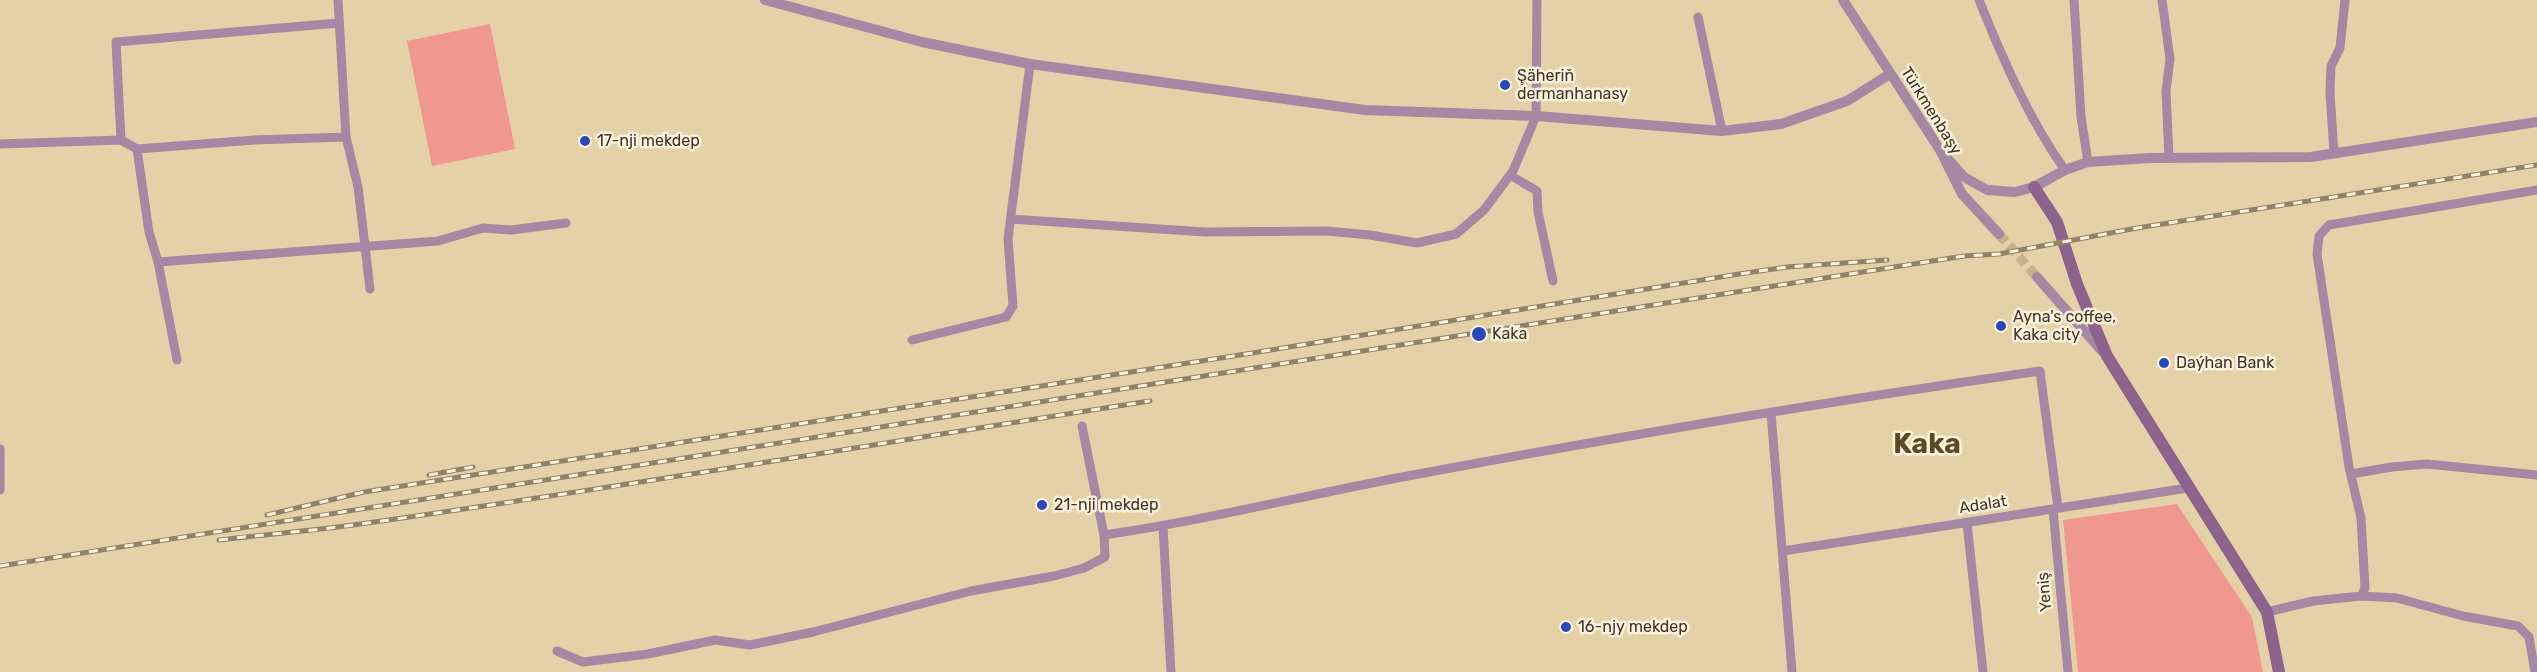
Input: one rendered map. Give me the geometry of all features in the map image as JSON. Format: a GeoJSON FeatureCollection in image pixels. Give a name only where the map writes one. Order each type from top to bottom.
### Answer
{"type":"FeatureCollection","features":[{"type":"Feature","properties":{"kind":"main road"},"geometry":{"type":"LineString","coordinates":[[2034,187],[2057,222],[2077,284],[2107,356],[2267,612],[2279,672]]}},
{"type":"Feature","properties":{"kind":"street"},"geometry":{"type":"LineString","coordinates":[[338,0],[346,137],[358,187],[370,289]]}},
{"type":"Feature","properties":{"kind":"street"},"geometry":{"type":"LineString","coordinates":[[765,0],[922,42],[1030,64],[1365,110],[1536,117],[1722,131],[1782,124],[1847,101],[1890,74]]}},
{"type":"Feature","properties":{"kind":"street"},"geometry":{"type":"LineString","coordinates":[[1011,219],[1205,232],[1327,231],[1417,243],[1456,234],[1485,210],[1510,175],[1536,117],[1537,0]]}},
{"type":"Feature","properties":{"kind":"street","name":"Türkmenbaşy"},"geometry":{"type":"LineString","coordinates":[[1843,0],[1940,150],[1962,194],[1999,234]]}},
{"type":"Feature","properties":{"kind":"street"},"geometry":{"type":"LineString","coordinates":[[1979,0],[2004,61],[2045,142],[2065,170]]}},
{"type":"Feature","properties":{"kind":"street"},"geometry":{"type":"LineString","coordinates":[[2074,0],[2081,117],[2088,162]]}},
{"type":"Feature","properties":{"kind":"street"},"geometry":{"type":"LineString","coordinates":[[2162,0],[2170,59],[2166,91],[2169,158]]}},
{"type":"Feature","properties":{"kind":"street"},"geometry":{"type":"LineString","coordinates":[[2334,153],[2330,93],[2331,66],[2340,48],[2345,0]]}},
{"type":"Feature","properties":{"kind":"street"},"geometry":{"type":"LineString","coordinates":[[1698,17],[1722,131]]}},
{"type":"Feature","properties":{"kind":"street"},"geometry":{"type":"LineString","coordinates":[[121,140],[116,42],[339,24]]}},
{"type":"Feature","properties":{"kind":"street"},"geometry":{"type":"LineString","coordinates":[[912,340],[1006,317],[1013,306],[1008,239],[1030,64]]}},
{"type":"Feature","properties":{"kind":"street"},"geometry":{"type":"LineString","coordinates":[[1940,150],[1964,177],[1987,190],[2014,192],[2034,187],[2065,170],[2088,162],[2169,158],[2311,157],[2537,122]]}},
{"type":"Feature","properties":{"kind":"street"},"geometry":{"type":"LineString","coordinates":[[0,144],[121,140],[137,149],[346,137]]}},
{"type":"Feature","properties":{"kind":"street"},"geometry":{"type":"LineString","coordinates":[[137,149],[148,231],[158,262],[177,360]]}},
{"type":"Feature","properties":{"kind":"street"},"geometry":{"type":"LineString","coordinates":[[1510,175],[1536,191],[1538,212],[1553,281]]}},
{"type":"Feature","properties":{"kind":"street"},"geometry":{"type":"LineString","coordinates":[[2361,597],[2366,588],[2361,518],[2351,474],[2317,254],[2319,236],[2329,225],[2537,190]]}},
{"type":"Feature","properties":{"kind":"street"},"geometry":{"type":"LineString","coordinates":[[158,262],[438,241],[483,228],[511,230],[566,223]]}},
{"type":"Feature","properties":{"kind":"street"},"geometry":{"type":"LineString","coordinates":[[2037,277],[2107,356]]}},
{"type":"Feature","properties":{"kind":"street","name":"Yeniş"},"geometry":{"type":"LineString","coordinates":[[1771,413],[1887,393],[2040,371],[2056,508],[2067,672]]}},
{"type":"Feature","properties":{"kind":"street"},"geometry":{"type":"LineString","coordinates":[[1104,535],[1163,527],[1412,475],[1771,413],[1792,672]]}},
{"type":"Feature","properties":{"kind":"street"},"geometry":{"type":"LineString","coordinates":[[556,651],[584,667],[715,640],[750,645],[813,632],[970,591],[1054,576],[1084,568],[1105,557],[1104,535],[1082,426]]}},
{"type":"Feature","properties":{"kind":"street"},"geometry":{"type":"LineString","coordinates":[[0,449],[0,490]]}},
{"type":"Feature","properties":{"kind":"street"},"geometry":{"type":"LineString","coordinates":[[2351,474],[2427,464],[2537,475]]}},
{"type":"Feature","properties":{"kind":"street","name":"Adalat"},"geometry":{"type":"LineString","coordinates":[[1783,551],[2188,488]]}},
{"type":"Feature","properties":{"kind":"street"},"geometry":{"type":"LineString","coordinates":[[1968,523],[1983,672]]}},
{"type":"Feature","properties":{"kind":"street"},"geometry":{"type":"LineString","coordinates":[[1163,527],[1171,672]]}},
{"type":"Feature","properties":{"kind":"street"},"geometry":{"type":"LineString","coordinates":[[2267,612],[2313,601],[2361,597],[2397,598],[2463,616],[2518,626],[2529,637],[2535,672]]}},
{"type":"Feature","properties":{"kind":"shaded area"},"geometry":{"type":"Polygon","coordinates":[[[490,24],[515,149],[432,166],[407,41],[490,24]]]}},
{"type":"Feature","properties":{"kind":"shaded area"},"geometry":{"type":"Polygon","coordinates":[[[2177,504],[2252,617],[2263,672],[2078,672],[2063,520],[2177,504]]]}},
{"type":"Feature","properties":{"kind":"tunnel"},"geometry":{"type":"LineString","coordinates":[[1999,234],[2037,277]]}},
{"type":"Feature","properties":{"kind":"railway"},"geometry":{"type":"LineString","coordinates":[[0,566],[1964,256],[1999,254],[2137,228],[2537,165]]}},
{"type":"Feature","properties":{"kind":"railway"},"geometry":{"type":"LineString","coordinates":[[267,515],[364,492],[1246,354],[1739,274],[1787,267],[1887,260]]}},
{"type":"Feature","properties":{"kind":"railway"},"geometry":{"type":"LineString","coordinates":[[219,540],[459,510],[1150,401]]}},
{"type":"Feature","properties":{"kind":"railway"},"geometry":{"type":"LineString","coordinates":[[429,475],[473,467]]}},
{"type":"Feature","properties":{"kind":"place","name":"Şäheriň dermanhanasy"},"geometry":{"type":"Point","coordinates":[1505,85]}},
{"type":"Feature","properties":{"kind":"place","name":"17-nji mekdep"},"geometry":{"type":"Point","coordinates":[585,141]}},
{"type":"Feature","properties":{"kind":"place","name":"Ayna's coffee, Kaka city"},"geometry":{"type":"Point","coordinates":[2001,326]}},
{"type":"Feature","properties":{"kind":"place","name":"Kaka"},"geometry":{"type":"Point","coordinates":[1479,334]}},
{"type":"Feature","properties":{"kind":"place","name":"Daýhan Bank"},"geometry":{"type":"Point","coordinates":[2164,363]}},
{"type":"Feature","properties":{"kind":"place","name":"21-nji mekdep"},"geometry":{"type":"Point","coordinates":[1042,505]}},
{"type":"Feature","properties":{"kind":"place","name":"16-njy mekdep"},"geometry":{"type":"Point","coordinates":[1566,627]}},
{"type":"Feature","properties":{"kind":"district","name":"Kaka"},"geometry":{"type":"Point","coordinates":[1927,445]}}]}
